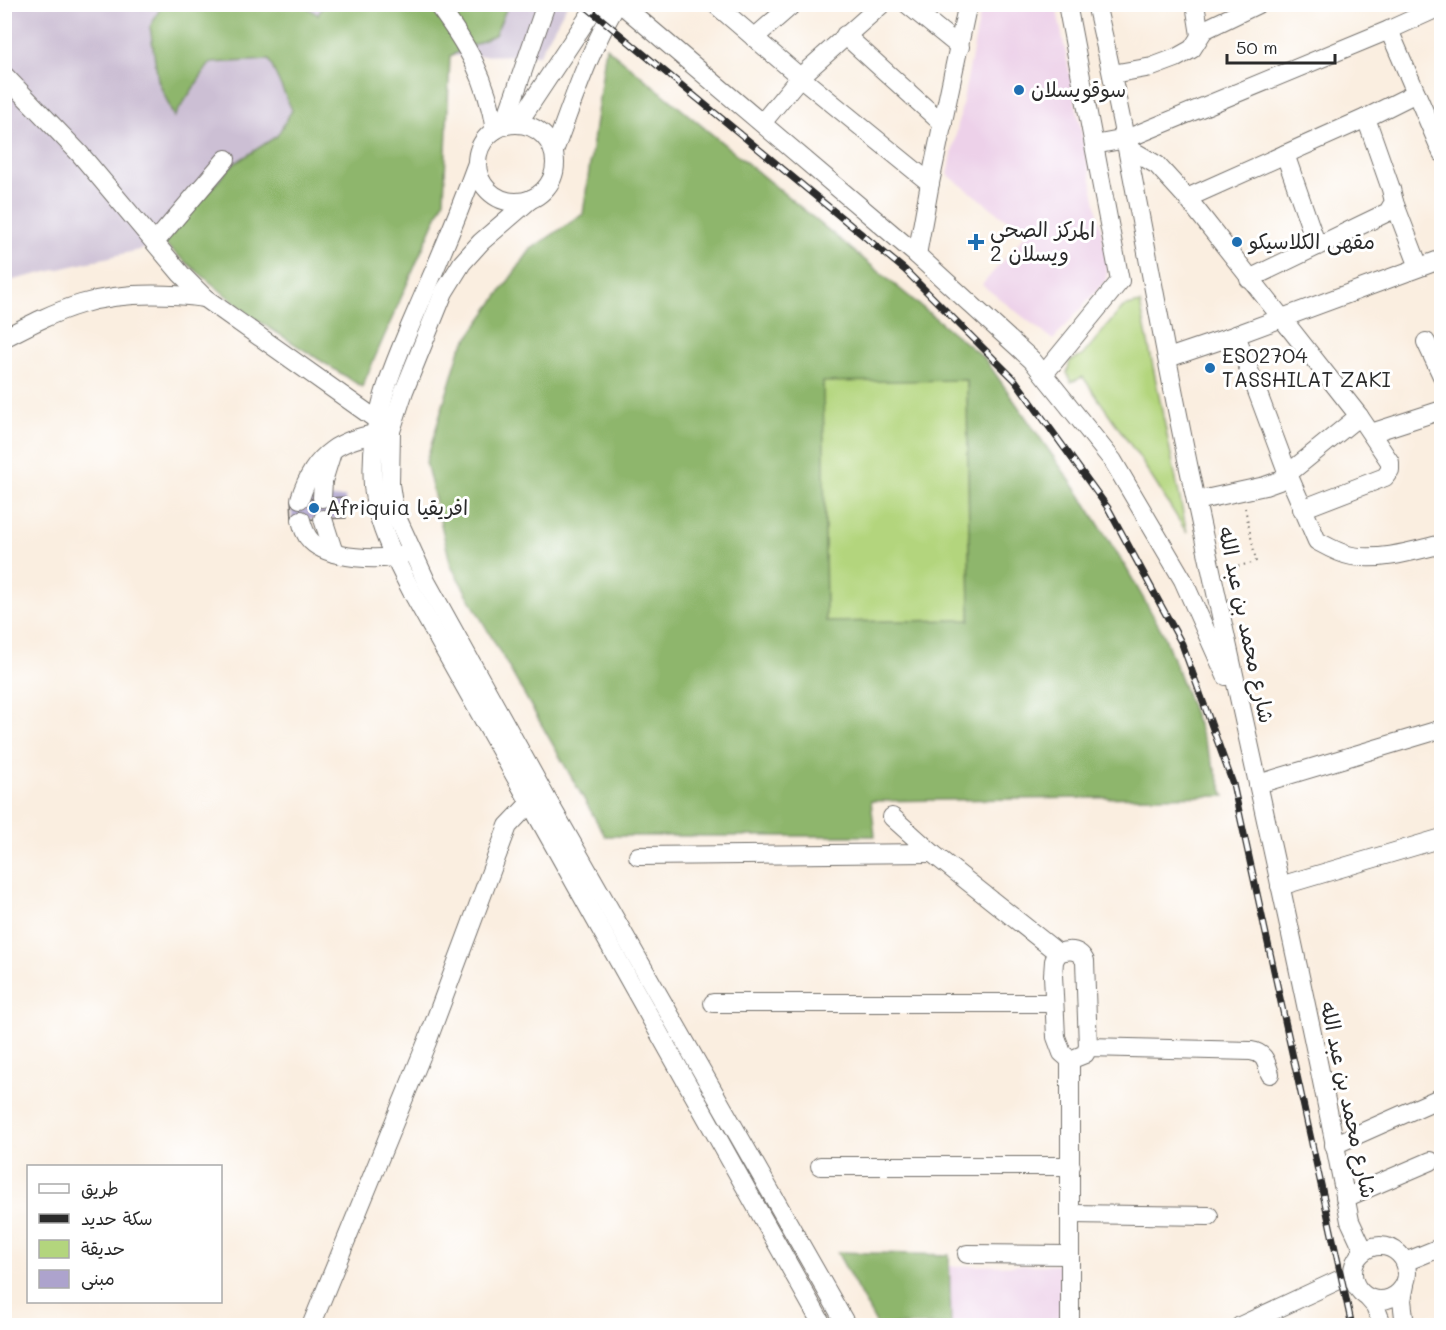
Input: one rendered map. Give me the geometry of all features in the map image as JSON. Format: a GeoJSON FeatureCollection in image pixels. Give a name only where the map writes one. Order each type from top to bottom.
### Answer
{"type":"FeatureCollection","features":[{"type":"Feature","properties":{"kind":"street"},"geometry":{"type":"LineString","coordinates":[[437,4],[455,28],[473,59],[490,100],[505,126]]}},
{"type":"Feature","properties":{"kind":"street"},"geometry":{"type":"LineString","coordinates":[[505,126],[546,4]]}},
{"type":"Feature","properties":{"kind":"street"},"geometry":{"type":"LineString","coordinates":[[597,4],[505,126],[485,139],[479,150],[477,163],[456,220],[387,382],[374,487],[380,517],[548,801],[847,1326]]}},
{"type":"Feature","properties":{"kind":"street"},"geometry":{"type":"LineString","coordinates":[[554,151],[589,57],[605,24],[619,4],[917,255],[1032,360],[1113,461],[1183,580],[1242,710]]}},
{"type":"Feature","properties":{"kind":"street"},"geometry":{"type":"LineString","coordinates":[[716,4],[800,77],[930,183]]}},
{"type":"Feature","properties":{"kind":"street"},"geometry":{"type":"LineString","coordinates":[[754,38],[793,4]]}},
{"type":"Feature","properties":{"kind":"street"},"geometry":{"type":"LineString","coordinates":[[762,123],[800,77],[882,4]]}},
{"type":"Feature","properties":{"kind":"street"},"geometry":{"type":"LineString","coordinates":[[907,4],[960,47]]}},
{"type":"Feature","properties":{"kind":"street","name":"شارع محمد بن عبد الله"},"geometry":{"type":"LineString","coordinates":[[1096,4],[1127,143],[1196,501],[1345,1198],[1350,1221],[1364,1251]]}},
{"type":"Feature","properties":{"kind":"street"},"geometry":{"type":"LineString","coordinates":[[1113,74],[1152,67],[1191,50],[1197,44],[1200,35],[1195,4]]}},
{"type":"Feature","properties":{"kind":"street"},"geometry":{"type":"LineString","coordinates":[[1200,35],[1209,27],[1258,4]]}},
{"type":"Feature","properties":{"kind":"street"},"geometry":{"type":"LineString","coordinates":[[1068,6],[1120,281]]}},
{"type":"Feature","properties":{"kind":"street"},"geometry":{"type":"LineString","coordinates":[[1094,145],[1127,143],[1442,6]]}},
{"type":"Feature","properties":{"kind":"street"},"geometry":{"type":"LineString","coordinates":[[917,255],[930,183],[960,47],[966,7]]}},
{"type":"Feature","properties":{"kind":"street"},"geometry":{"type":"LineString","coordinates":[[1389,30],[1442,153]]}},
{"type":"Feature","properties":{"kind":"street"},"geometry":{"type":"LineString","coordinates":[[845,35],[943,124]]}},
{"type":"Feature","properties":{"kind":"street"},"geometry":{"type":"LineString","coordinates":[[4,75],[80,154],[205,298],[381,428]]}},
{"type":"Feature","properties":{"kind":"street"},"geometry":{"type":"LineString","coordinates":[[1187,198],[1366,118],[1416,93]]}},
{"type":"Feature","properties":{"kind":"street"},"geometry":{"type":"LineString","coordinates":[[1366,118],[1419,267]]}},
{"type":"Feature","properties":{"kind":"street"},"geometry":{"type":"LineString","coordinates":[[477,163],[479,175],[485,187],[506,201],[518,202],[531,199],[541,194],[549,185],[556,163],[549,140],[540,131],[530,126],[505,126]]}},
{"type":"Feature","properties":{"kind":"street"},"geometry":{"type":"LineString","coordinates":[[1127,143],[1156,165],[1187,198],[1359,416],[1390,462],[1390,470],[1384,477],[1302,508]]}},
{"type":"Feature","properties":{"kind":"street"},"geometry":{"type":"LineString","coordinates":[[1285,154],[1317,246]]}},
{"type":"Feature","properties":{"kind":"street"},"geometry":{"type":"LineString","coordinates":[[156,241],[226,159]]}},
{"type":"Feature","properties":{"kind":"street"},"geometry":{"type":"LineString","coordinates":[[300,499],[312,469],[334,448],[381,428],[404,391],[444,292],[462,263],[481,242],[531,199]]}},
{"type":"Feature","properties":{"kind":"street"},"geometry":{"type":"LineString","coordinates":[[1249,279],[1388,212],[1394,202]]}},
{"type":"Feature","properties":{"kind":"street"},"geometry":{"type":"LineString","coordinates":[[1168,358],[1282,319],[1442,259]]}},
{"type":"Feature","properties":{"kind":"street"},"geometry":{"type":"LineString","coordinates":[[1044,374],[1120,281],[1153,279]]}},
{"type":"Feature","properties":{"kind":"street"},"geometry":{"type":"LineString","coordinates":[[4,338],[59,312],[83,304],[119,297],[165,293],[205,298]]}},
{"type":"Feature","properties":{"kind":"street"},"geometry":{"type":"LineString","coordinates":[[1236,335],[1288,474],[1317,541],[1352,556],[1371,557],[1401,554],[1442,544]]}},
{"type":"Feature","properties":{"kind":"street"},"geometry":{"type":"LineString","coordinates":[[1426,342],[1442,376]]}},
{"type":"Feature","properties":{"kind":"street"},"geometry":{"type":"LineString","coordinates":[[1371,433],[1442,410]]}},
{"type":"Feature","properties":{"kind":"street"},"geometry":{"type":"LineString","coordinates":[[1196,501],[1279,481],[1359,416]]}},
{"type":"Feature","properties":{"kind":"street"},"geometry":{"type":"LineString","coordinates":[[322,498],[327,464],[334,448]]}},
{"type":"Feature","properties":{"kind":"street"},"geometry":{"type":"LineString","coordinates":[[323,519],[334,553]]}},
{"type":"Feature","properties":{"kind":"street"},"geometry":{"type":"LineString","coordinates":[[301,520],[305,535],[310,541],[334,553],[353,557],[403,554]]}},
{"type":"Feature","properties":{"kind":"street"},"geometry":{"type":"LineString","coordinates":[[403,554],[530,804],[823,1326]]}},
{"type":"Feature","properties":{"kind":"street"},"geometry":{"type":"LineString","coordinates":[[1258,784],[1442,729]]}},
{"type":"Feature","properties":{"kind":"street"},"geometry":{"type":"LineString","coordinates":[[311,1326],[427,1042],[508,826],[530,804]]}},
{"type":"Feature","properties":{"kind":"street"},"geometry":{"type":"LineString","coordinates":[[892,817],[932,853],[1058,953],[1074,950],[1081,954],[1085,961],[1088,1047],[1084,1054],[1070,1060]]}},
{"type":"Feature","properties":{"kind":"street"},"geometry":{"type":"LineString","coordinates":[[1280,886],[1442,838]]}},
{"type":"Feature","properties":{"kind":"street"},"geometry":{"type":"LineString","coordinates":[[638,856],[932,853]]}},
{"type":"Feature","properties":{"kind":"street"},"geometry":{"type":"LineString","coordinates":[[1058,953],[1054,961],[1053,1003],[1056,1037],[1062,1053],[1070,1060],[1070,1326]]}},
{"type":"Feature","properties":{"kind":"street"},"geometry":{"type":"LineString","coordinates":[[713,1003],[1053,1003]]}},
{"type":"Feature","properties":{"kind":"street"},"geometry":{"type":"LineString","coordinates":[[1088,1047],[1259,1052],[1264,1057],[1270,1074]]}},
{"type":"Feature","properties":{"kind":"street"},"geometry":{"type":"LineString","coordinates":[[1334,1145],[1442,1097]]}},
{"type":"Feature","properties":{"kind":"street"},"geometry":{"type":"LineString","coordinates":[[1345,1198],[1431,1161]]}},
{"type":"Feature","properties":{"kind":"street"},"geometry":{"type":"LineString","coordinates":[[820,1166],[1071,1166]]}},
{"type":"Feature","properties":{"kind":"street"},"geometry":{"type":"LineString","coordinates":[[1071,1214],[1209,1216]]}},
{"type":"Feature","properties":{"kind":"street"},"geometry":{"type":"LineString","coordinates":[[1383,1326],[1375,1306],[1356,1287],[1353,1276],[1354,1264],[1364,1251],[1379,1246],[1387,1247],[1401,1255],[1405,1262],[1408,1278],[1402,1300],[1405,1326]]}},
{"type":"Feature","properties":{"kind":"street"},"geometry":{"type":"LineString","coordinates":[[1405,1262],[1442,1247]]}},
{"type":"Feature","properties":{"kind":"street"},"geometry":{"type":"LineString","coordinates":[[967,1254],[1070,1255]]}},
{"type":"Feature","properties":{"kind":"street"},"geometry":{"type":"LineString","coordinates":[[1240,1326],[1341,1279],[1353,1276]]}},
{"type":"Feature","properties":{"kind":"street"},"geometry":{"type":"LineString","coordinates":[[1368,1298],[1385,1300],[1394,1297],[1405,1286]]}},
{"type":"Feature","properties":{"kind":"path"},"geometry":{"type":"LineString","coordinates":[[1212,571],[1256,561],[1242,490]]}},
{"type":"Feature","properties":{"kind":"shaded area"},"geometry":{"type":"Polygon","coordinates":[[[4,5],[567,5],[539,55],[450,56],[444,200],[362,387],[252,317],[164,244],[5,282],[4,5]]]}},
{"type":"Feature","properties":{"kind":"shaded area","name":"سوقويسلان"},"geometry":{"type":"Polygon","coordinates":[[[982,5],[1056,5],[1108,264],[1106,280],[1053,340],[982,285],[1026,234],[948,175],[982,5]]]}},
{"type":"Feature","properties":{"kind":"shaded area"},"geometry":{"type":"Polygon","coordinates":[[[1060,1265],[1061,1325],[951,1325],[950,1266],[1060,1265]]]}},
{"type":"Feature","properties":{"kind":"green space"},"geometry":{"type":"Polygon","coordinates":[[[162,5],[304,5],[318,15],[323,5],[508,5],[495,35],[450,56],[444,200],[362,387],[252,317],[164,244],[232,165],[277,136],[292,110],[269,60],[210,63],[174,117],[158,80],[150,27],[162,5]]]}},
{"type":"Feature","properties":{"kind":"green space"},"geometry":{"type":"Polygon","coordinates":[[[606,47],[985,359],[1080,495],[1125,566],[1164,635],[1225,796],[871,801],[875,836],[605,836],[451,566],[426,462],[460,349],[531,249],[583,214],[606,47]],[[967,380],[823,382],[826,622],[970,620],[967,380]]]}},
{"type":"Feature","properties":{"kind":"green space"},"geometry":{"type":"Polygon","coordinates":[[[1140,303],[1187,533],[1139,457],[1083,377],[1071,382],[1067,373],[1070,361],[1082,356],[1123,307],[1140,303]]]}},
{"type":"Feature","properties":{"kind":"green space"},"geometry":{"type":"Polygon","coordinates":[[[967,380],[970,620],[826,622],[823,381],[967,380]]]}},
{"type":"Feature","properties":{"kind":"green space"},"geometry":{"type":"Polygon","coordinates":[[[837,1252],[949,1255],[951,1325],[877,1325],[837,1252]]]}},
{"type":"Feature","properties":{"kind":"building"},"geometry":{"type":"Polygon","coordinates":[[[345,497],[346,518],[292,520],[291,500],[345,497]]]}},
{"type":"Feature","properties":{"kind":"building"},"geometry":{"type":"Polygon","coordinates":[[[980,1323],[1042,1323],[1042,1326],[980,1326],[980,1323]]]}},
{"type":"Feature","properties":{"kind":"railway"},"geometry":{"type":"LineString","coordinates":[[583,4],[905,270],[1015,380],[1108,508],[1182,644],[1233,784],[1352,1326]]}},
{"type":"Feature","properties":{"kind":"place","name":"سوقويسلان"},"geometry":{"type":"Point","coordinates":[1019,90]}},
{"type":"Feature","properties":{"kind":"place","name":"المركز الصحي ويسلان 2"},"geometry":{"type":"Point","coordinates":[976,242]}},
{"type":"Feature","properties":{"kind":"place","name":"مقهى الكلاسيكو"},"geometry":{"type":"Point","coordinates":[1237,242]}},
{"type":"Feature","properties":{"kind":"place","name":"ES02704 TASSHILAT ZAKI"},"geometry":{"type":"Point","coordinates":[1210,368]}},
{"type":"Feature","properties":{"kind":"place","name":"Afriquia افريقيا"},"geometry":{"type":"Point","coordinates":[314,508]}}]}
